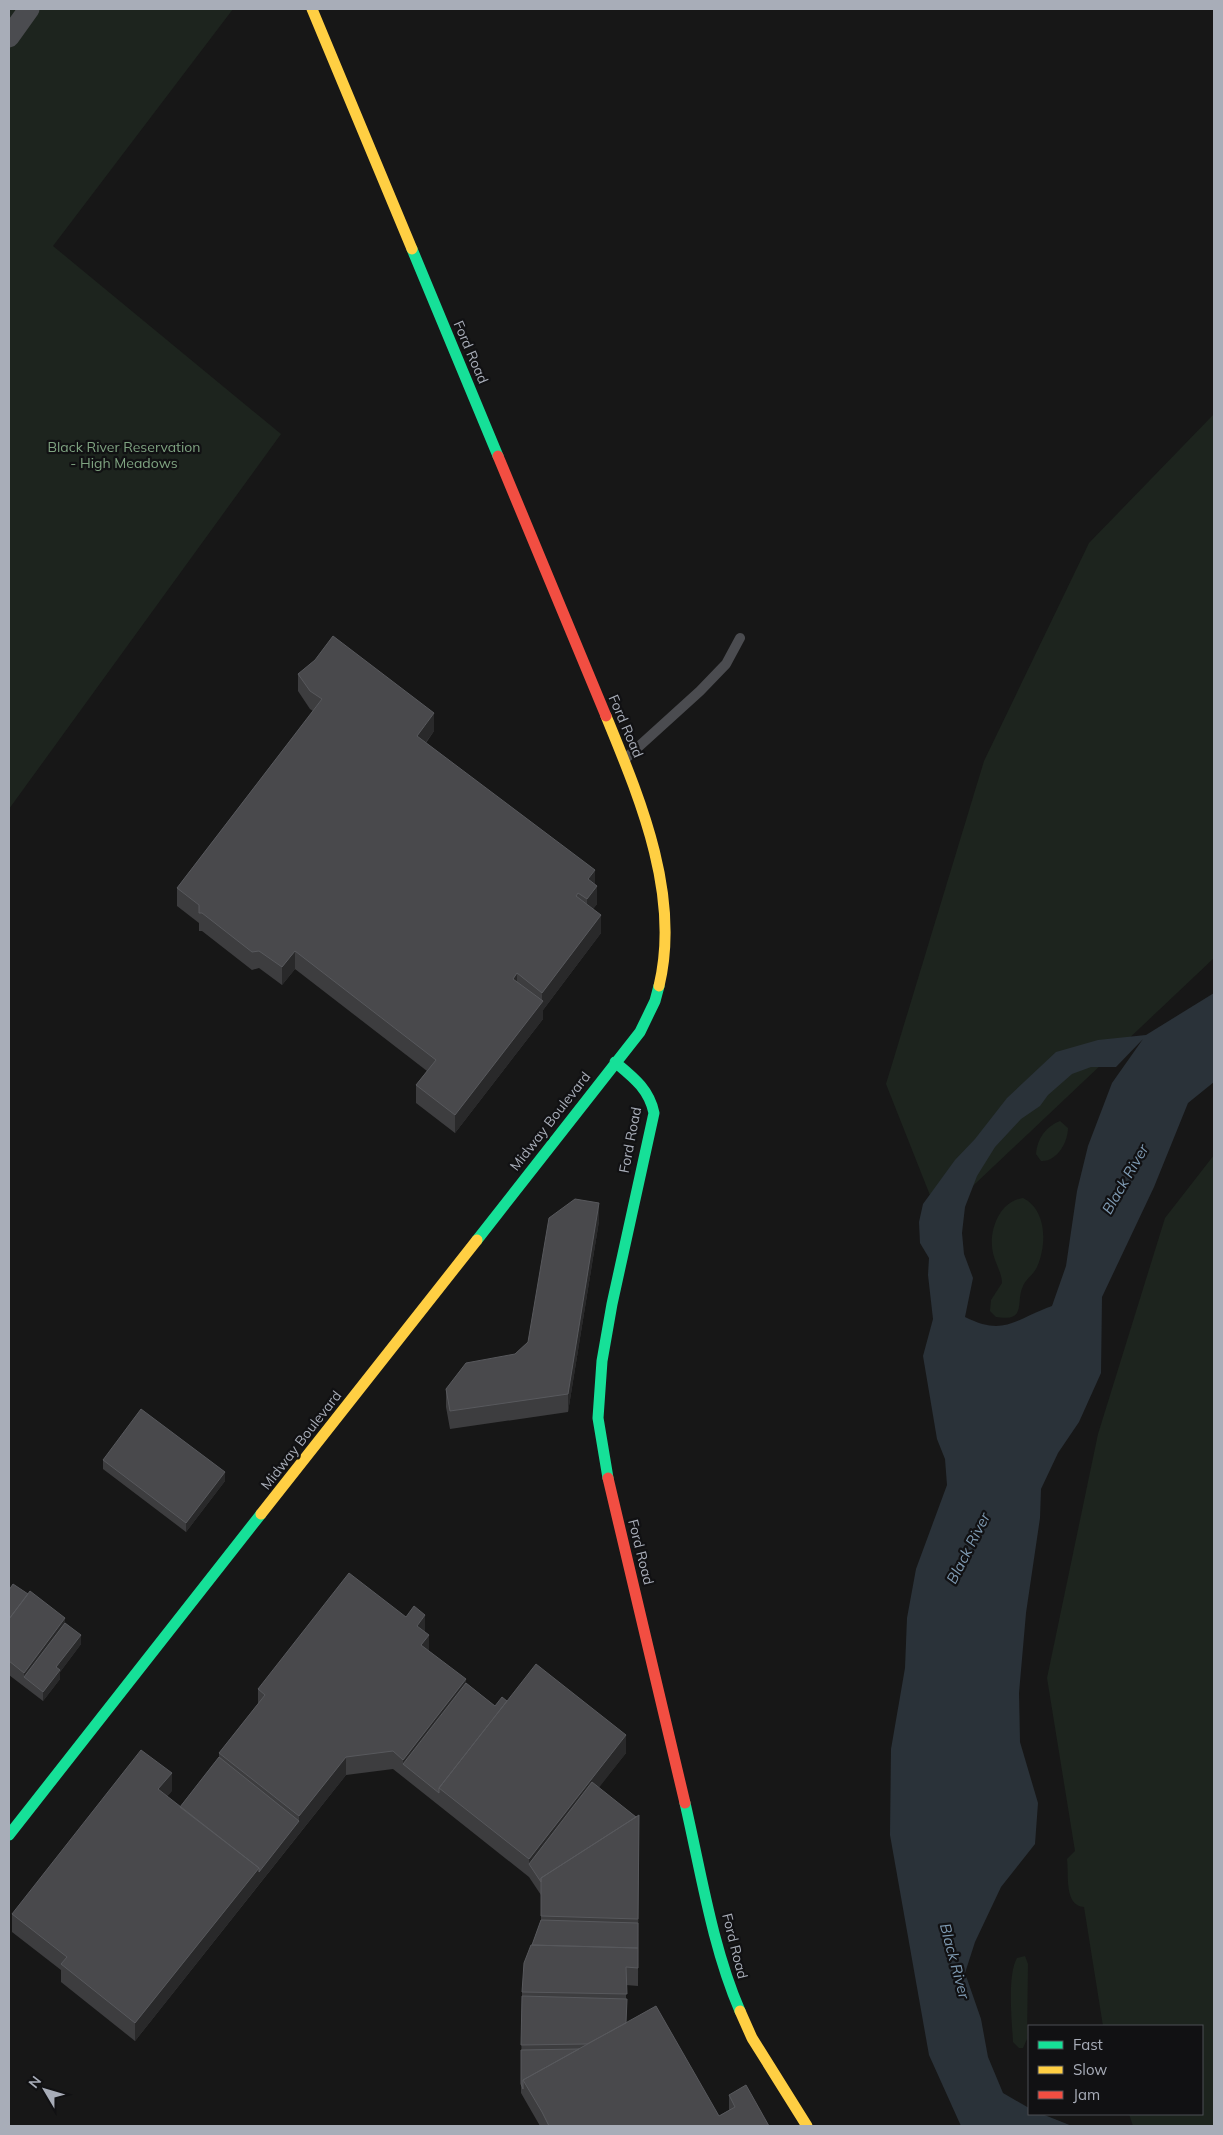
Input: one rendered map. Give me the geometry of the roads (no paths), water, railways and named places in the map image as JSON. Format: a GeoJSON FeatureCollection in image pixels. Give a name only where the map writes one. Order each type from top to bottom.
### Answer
{"type":"FeatureCollection","features":[{"type":"Feature","properties":{"kind":"street"},"geometry":{"type":"LineString","coordinates":[[9,37],[29,9]]}},
{"type":"Feature","properties":{"kind":"street","name":"Ford Road"},"geometry":{"type":"LineString","coordinates":[[312,9],[624,760],[654,845],[662,885],[665,934],[663,969],[654,1007],[640,1032],[615,1062],[647,1090],[652,1100],[654,1112],[618,1275],[602,1361],[598,1418],[606,1469],[720,1954],[730,1987],[752,2038],[807,2126]]}},
{"type":"Feature","properties":{"kind":"street","name":"Midway Boulevard"},"geometry":{"type":"LineString","coordinates":[[9,1835],[615,1062]]}},
{"type":"Feature","properties":{"kind":"lane"},"geometry":{"type":"LineString","coordinates":[[624,760],[700,691],[726,664],[740,638]]}},
{"type":"Feature","properties":{"kind":"water","name":"Black River"},"geometry":{"type":"Polygon","coordinates":[[[1214,993],[1214,1082],[1188,1103],[1154,1187],[1102,1297],[1101,1373],[1079,1422],[1058,1453],[1041,1489],[1040,1518],[1026,1613],[1019,1693],[1020,1742],[1038,1803],[1035,1844],[1001,1887],[975,1942],[965,1973],[981,2019],[988,2057],[1003,2093],[1028,2107],[1028,2115],[1044,2115],[1072,2126],[961,2126],[929,2055],[890,1835],[891,1749],[905,1668],[907,1618],[916,1569],[947,1485],[945,1459],[937,1439],[923,1356],[933,1319],[928,1275],[929,1258],[920,1243],[919,1222],[923,1204],[955,1160],[975,1139],[1007,1098],[1056,1052],[1098,1040],[1146,1035],[1214,993]],[[1143,1039],[1116,1067],[1091,1067],[1072,1074],[1048,1095],[1040,1106],[1021,1119],[995,1147],[977,1176],[965,1207],[962,1233],[964,1254],[973,1278],[965,1317],[990,1326],[1000,1326],[1010,1324],[1052,1306],[1066,1266],[1077,1191],[1088,1146],[1112,1083],[1143,1039]]]}},
{"type":"Feature","properties":{"kind":"park label","name":"Black River Reservation - High Meadows"},"geometry":{"type":"Point","coordinates":[124,456]}}]}
